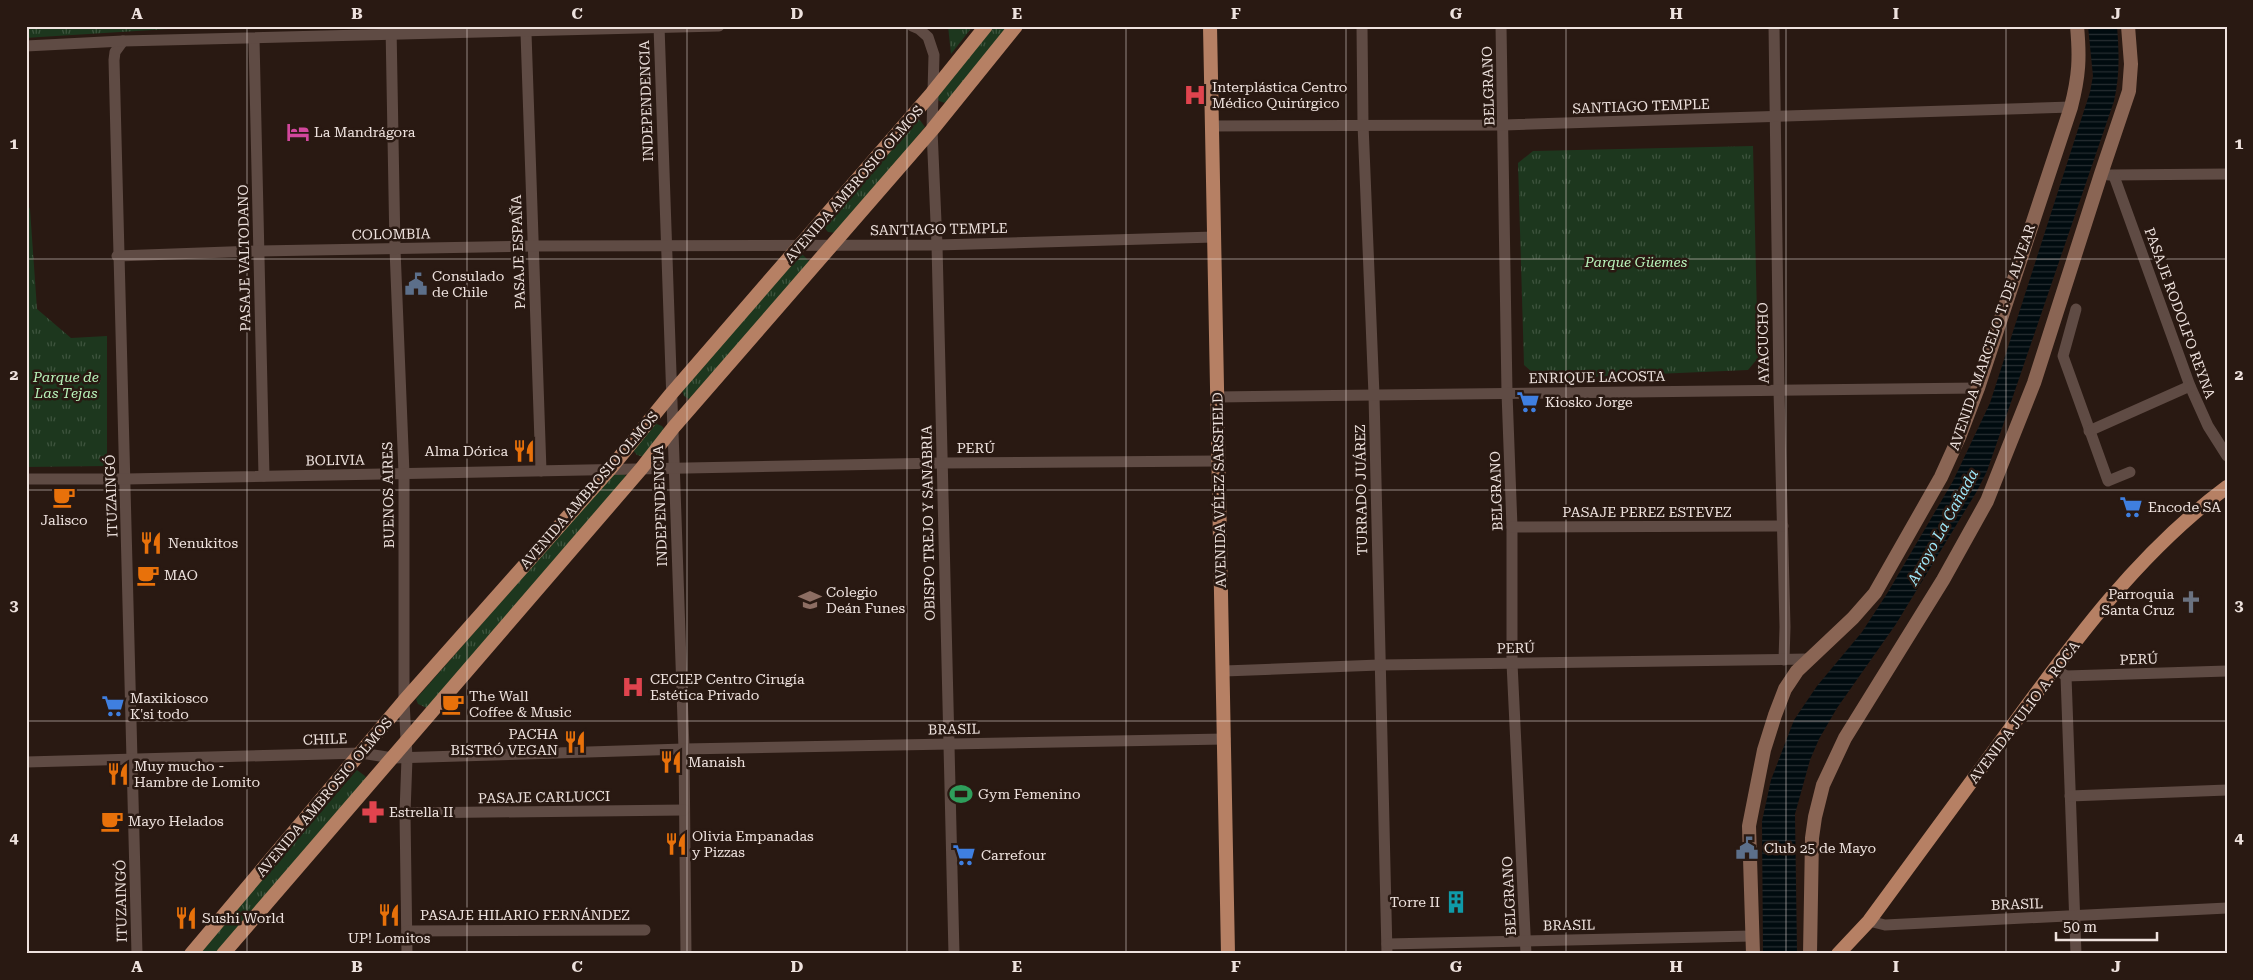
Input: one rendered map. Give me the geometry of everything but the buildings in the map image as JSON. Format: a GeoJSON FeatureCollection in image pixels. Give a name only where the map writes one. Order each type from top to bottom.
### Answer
{"type":"FeatureCollection","features":[{"type":"Feature","properties":{"kind":"main road","name":"AVENIDA AMBROSIO OLMOS"},"geometry":{"type":"LineString","coordinates":[[191,954],[404,701],[610,469],[671,394],[932,93],[986,26]]}},
{"type":"Feature","properties":{"kind":"main road","name":"AVENIDA AMBROSIO OLMOS"},"geometry":{"type":"LineString","coordinates":[[223,954],[641,469],[673,428],[830,245],[932,130],[1016,26]]}},
{"type":"Feature","properties":{"kind":"main road","name":"AVENIDA VÉLEZ SARSFIELD"},"geometry":{"type":"LineString","coordinates":[[1210,26],[1228,954]]}},
{"type":"Feature","properties":{"kind":"main road","name":"AVENIDA MARCELO T. DE ALVEAR"},"geometry":{"type":"LineString","coordinates":[[1753,954],[1748,841],[1750,812],[1764,750],[1775,714],[1785,689],[1797,671],[1866,604],[1884,578],[1941,477],[1960,434],[1978,388],[2071,107],[2080,61],[2077,26]]}},
{"type":"Feature","properties":{"kind":"main road"},"geometry":{"type":"LineString","coordinates":[[1810,954],[1812,838],[1823,785],[1845,738],[1939,586],[1988,501],[2034,383],[2107,175],[2130,91],[2131,64],[2128,26]]}},
{"type":"Feature","properties":{"kind":"main road","name":"AVENIDA JULIO A. ROCA"},"geometry":{"type":"LineString","coordinates":[[1838,954],[1869,921],[2147,557],[2165,539],[2227,487]]}},
{"type":"Feature","properties":{"kind":"street"},"geometry":{"type":"LineString","coordinates":[[26,46],[254,39],[391,31],[526,33],[593,28],[719,26]]}},
{"type":"Feature","properties":{"kind":"street","name":"OBISPO TREJO Y SANABRIA"},"geometry":{"type":"LineString","coordinates":[[912,26],[920,28],[928,36],[932,46],[934,64],[932,130],[937,245],[947,744],[954,954]]}},
{"type":"Feature","properties":{"kind":"street","name":"TURRADO JUÁREZ"},"geometry":{"type":"LineString","coordinates":[[1362,26],[1363,124],[1374,395],[1387,949]]}},
{"type":"Feature","properties":{"kind":"street","name":"BELGRANO"},"geometry":{"type":"LineString","coordinates":[[1501,26],[1507,393],[1512,527],[1512,663],[1526,954]]}},
{"type":"Feature","properties":{"kind":"street","name":"AYACUCHO"},"geometry":{"type":"LineString","coordinates":[[1774,26],[1784,660]]}},
{"type":"Feature","properties":{"kind":"street","name":"INDEPENDENCIA"},"geometry":{"type":"LineString","coordinates":[[659,27],[665,246],[684,749],[686,954]]}},
{"type":"Feature","properties":{"kind":"street","name":"BUENOS AIRES"},"geometry":{"type":"LineString","coordinates":[[391,31],[395,249],[404,473],[404,701],[408,758],[405,813],[407,954]]}},
{"type":"Feature","properties":{"kind":"street","name":"PASAJE ESPAÑA"},"geometry":{"type":"LineString","coordinates":[[526,33],[540,471]]}},
{"type":"Feature","properties":{"kind":"street","name":"PASAJE VALTODANO"},"geometry":{"type":"LineString","coordinates":[[254,39],[264,476]]}},
{"type":"Feature","properties":{"kind":"street","name":"ITUZAINGÓ"},"geometry":{"type":"LineString","coordinates":[[123,42],[118,46],[114,60],[137,954]]}},
{"type":"Feature","properties":{"kind":"street","name":"SANTIAGO TEMPLE"},"geometry":{"type":"LineString","coordinates":[[1212,126],[1504,125],[2071,107]]}},
{"type":"Feature","properties":{"kind":"street"},"geometry":{"type":"LineString","coordinates":[[2107,175],[2227,174]]}},
{"type":"Feature","properties":{"kind":"street","name":"PASAJE RODOLFO REYNA"},"geometry":{"type":"LineString","coordinates":[[2107,175],[2190,386],[2208,426],[2227,456]]}},
{"type":"Feature","properties":{"kind":"street","name":"SANTIAGO TEMPLE"},"geometry":{"type":"LineString","coordinates":[[665,246],[937,245],[1214,237]]}},
{"type":"Feature","properties":{"kind":"street","name":"COLOMBIA"},"geometry":{"type":"LineString","coordinates":[[118,256],[260,250],[665,246]]}},
{"type":"Feature","properties":{"kind":"street"},"geometry":{"type":"LineString","coordinates":[[2076,309],[2063,356],[2108,481],[2130,472]]}},
{"type":"Feature","properties":{"kind":"street"},"geometry":{"type":"LineString","coordinates":[[2089,431],[2190,386]]}},
{"type":"Feature","properties":{"kind":"street","name":"ENRIQUE LACOSTA"},"geometry":{"type":"LineString","coordinates":[[1217,397],[1978,388]]}},
{"type":"Feature","properties":{"kind":"street","name":"PERÚ"},"geometry":{"type":"LineString","coordinates":[[674,468],[942,463],[1218,461]]}},
{"type":"Feature","properties":{"kind":"street","name":"BOLIVIA"},"geometry":{"type":"LineString","coordinates":[[26,479],[126,479],[674,468]]}},
{"type":"Feature","properties":{"kind":"street","name":"PASAJE PEREZ ESTEVEZ"},"geometry":{"type":"LineString","coordinates":[[1512,527],[1783,526]]}},
{"type":"Feature","properties":{"kind":"street","name":"PERÚ"},"geometry":{"type":"LineString","coordinates":[[1224,671],[1379,664],[1808,659]]}},
{"type":"Feature","properties":{"kind":"street","name":"PERÚ"},"geometry":{"type":"LineString","coordinates":[[2060,672],[2227,670]]}},
{"type":"Feature","properties":{"kind":"street"},"geometry":{"type":"LineString","coordinates":[[2060,672],[2070,796],[2076,954]]}},
{"type":"Feature","properties":{"kind":"street","name":"BRASIL"},"geometry":{"type":"LineString","coordinates":[[684,749],[1225,739]]}},
{"type":"Feature","properties":{"kind":"street","name":"CHILE"},"geometry":{"type":"LineString","coordinates":[[26,762],[361,753],[393,758],[408,758],[684,749]]}},
{"type":"Feature","properties":{"kind":"street"},"geometry":{"type":"LineString","coordinates":[[2070,796],[2227,790]]}},
{"type":"Feature","properties":{"kind":"street","name":"PASAJE CARLUCCI"},"geometry":{"type":"LineString","coordinates":[[405,813],[684,810]]}},
{"type":"Feature","properties":{"kind":"street","name":"BRASIL"},"geometry":{"type":"LineString","coordinates":[[1869,921],[1886,924],[2076,917],[2227,908]]}},
{"type":"Feature","properties":{"kind":"street","name":"PASAJE HILARIO FERNÁNDEZ"},"geometry":{"type":"LineString","coordinates":[[406,931],[645,930]]}},
{"type":"Feature","properties":{"kind":"street","name":"BRASIL"},"geometry":{"type":"LineString","coordinates":[[1387,949],[1526,941],[1752,936]]}},
{"type":"Feature","properties":{"kind":"green space"},"geometry":{"type":"Polygon","coordinates":[[[217,26],[40,37],[26,38],[26,27],[217,26]]]}},
{"type":"Feature","properties":{"kind":"green space"},"geometry":{"type":"Polygon","coordinates":[[[948,26],[973,26],[951,54],[948,26]]]}},
{"type":"Feature","properties":{"kind":"green space"},"geometry":{"type":"Polygon","coordinates":[[[992,26],[1010,26],[945,103],[939,101],[935,96],[992,26]]]}},
{"type":"Feature","properties":{"kind":"green space"},"geometry":{"type":"Polygon","coordinates":[[[915,117],[925,127],[837,233],[828,232],[824,227],[915,117]]]}},
{"type":"Feature","properties":{"kind":"green space","name":"Parque Güemes"},"geometry":{"type":"Polygon","coordinates":[[[1753,146],[1758,358],[1748,370],[1540,379],[1524,365],[1518,163],[1533,151],[1753,146]]]}},
{"type":"Feature","properties":{"kind":"green space","name":"Parque de Las Tejas"},"geometry":{"type":"Polygon","coordinates":[[[26,202],[30,209],[37,309],[71,338],[107,336],[107,466],[26,467],[26,202]]]}},
{"type":"Feature","properties":{"kind":"green space"},"geometry":{"type":"Polygon","coordinates":[[[801,253],[811,263],[689,399],[684,396],[682,390],[801,253]]]}},
{"type":"Feature","properties":{"kind":"green space"},"geometry":{"type":"Polygon","coordinates":[[[654,423],[662,426],[665,430],[644,457],[637,455],[633,450],[654,423]]]}},
{"type":"Feature","properties":{"kind":"green space"},"geometry":{"type":"Polygon","coordinates":[[[617,469],[625,475],[627,480],[427,708],[418,704],[416,699],[617,469]]]}},
{"type":"Feature","properties":{"kind":"green space"},"geometry":{"type":"Polygon","coordinates":[[[357,770],[367,780],[218,954],[197,954],[357,770]]]}},
{"type":"Feature","properties":{"kind":"water","name":"Arroyo La Cañada"},"geometry":{"type":"Polygon","coordinates":[[[2088,26],[2117,26],[2118,64],[2114,101],[1987,471],[1977,491],[1896,624],[1837,708],[1819,739],[1810,760],[1795,814],[1797,954],[1763,954],[1762,821],[1771,780],[1794,720],[1817,686],[1862,632],[1888,592],[1953,481],[1990,403],[2090,92],[2093,76],[2088,26]]]}},
{"type":"Feature","properties":{"kind":"place","name":"Interplástica Centro Médico Quirúrgico"},"geometry":{"type":"Point","coordinates":[1195,95]}},
{"type":"Feature","properties":{"kind":"place","name":"La Mandrágora"},"geometry":{"type":"Point","coordinates":[298,132]}},
{"type":"Feature","properties":{"kind":"place","name":"Consulado de Chile"},"geometry":{"type":"Point","coordinates":[416,284]}},
{"type":"Feature","properties":{"kind":"place","name":"Kiosko Jorge"},"geometry":{"type":"Point","coordinates":[1528,402]}},
{"type":"Feature","properties":{"kind":"place","name":"Alma Dórica"},"geometry":{"type":"Point","coordinates":[524,451]}},
{"type":"Feature","properties":{"kind":"place","name":"Jalisco"},"geometry":{"type":"Point","coordinates":[64,497]}},
{"type":"Feature","properties":{"kind":"place","name":"Encode SA"},"geometry":{"type":"Point","coordinates":[2131,507]}},
{"type":"Feature","properties":{"kind":"place","name":"Nenukitos"},"geometry":{"type":"Point","coordinates":[151,543]}},
{"type":"Feature","properties":{"kind":"place","name":"MAO"},"geometry":{"type":"Point","coordinates":[148,575]}},
{"type":"Feature","properties":{"kind":"place","name":"Colegio Deán Funes"},"geometry":{"type":"Point","coordinates":[810,600]}},
{"type":"Feature","properties":{"kind":"place","name":"Parroquia Santa Cruz"},"geometry":{"type":"Point","coordinates":[2191,602]}},
{"type":"Feature","properties":{"kind":"place","name":"CECIEP Centro Cirugía Estética Privado"},"geometry":{"type":"Point","coordinates":[633,687]}},
{"type":"Feature","properties":{"kind":"place","name":"The Wall Coffee & Music"},"geometry":{"type":"Point","coordinates":[453,704]}},
{"type":"Feature","properties":{"kind":"place","name":"Maxikiosco K'si todo"},"geometry":{"type":"Point","coordinates":[113,706]}},
{"type":"Feature","properties":{"kind":"place","name":"PACHA BISTRÓ VEGAN"},"geometry":{"type":"Point","coordinates":[575,742]}},
{"type":"Feature","properties":{"kind":"place","name":"Manaish"},"geometry":{"type":"Point","coordinates":[671,762]}},
{"type":"Feature","properties":{"kind":"place","name":"Muy mucho - Hambre de Lomito"},"geometry":{"type":"Point","coordinates":[118,774]}},
{"type":"Feature","properties":{"kind":"place","name":"Gym Femenino"},"geometry":{"type":"Point","coordinates":[961,794]}},
{"type":"Feature","properties":{"kind":"place","name":"Estrella II"},"geometry":{"type":"Point","coordinates":[373,812]}},
{"type":"Feature","properties":{"kind":"place","name":"Mayo Helados"},"geometry":{"type":"Point","coordinates":[112,821]}},
{"type":"Feature","properties":{"kind":"place","name":"Olivia Empanadas y Pizzas"},"geometry":{"type":"Point","coordinates":[676,844]}},
{"type":"Feature","properties":{"kind":"place","name":"Club 25 de Mayo"},"geometry":{"type":"Point","coordinates":[1747,848]}},
{"type":"Feature","properties":{"kind":"place","name":"Carrefour"},"geometry":{"type":"Point","coordinates":[964,855]}},
{"type":"Feature","properties":{"kind":"place","name":"Torre II"},"geometry":{"type":"Point","coordinates":[1456,902]}},
{"type":"Feature","properties":{"kind":"place","name":"UP! Lomitos"},"geometry":{"type":"Point","coordinates":[389,915]}},
{"type":"Feature","properties":{"kind":"place","name":"Sushi World"},"geometry":{"type":"Point","coordinates":[186,918]}}]}
